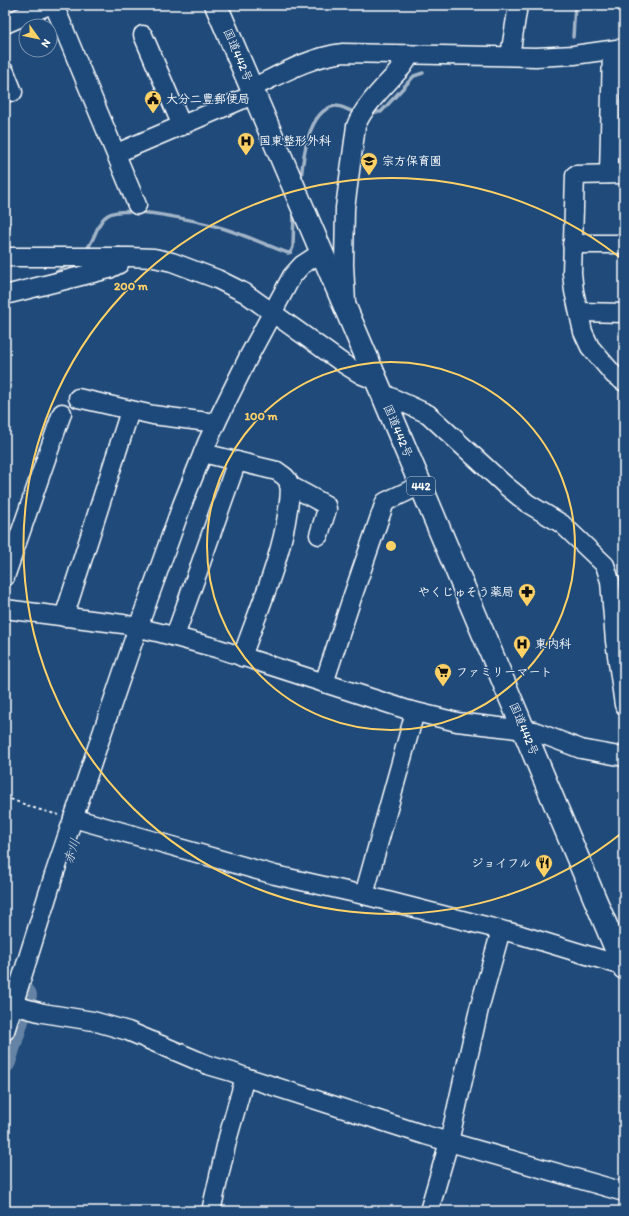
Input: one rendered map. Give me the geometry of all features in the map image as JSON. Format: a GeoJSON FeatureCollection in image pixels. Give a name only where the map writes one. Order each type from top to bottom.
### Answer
{"type":"FeatureCollection","features":[{"type":"Feature","properties":{"kind":"highway","name":"国道442号"},"geometry":{"type":"LineString","coordinates":[[218,6],[624,967]]}},
{"type":"Feature","properties":{"kind":"street"},"geometry":{"type":"LineString","coordinates":[[5,24],[49,5]]}},
{"type":"Feature","properties":{"kind":"street"},"geometry":{"type":"LineString","coordinates":[[54,5],[137,205]]}},
{"type":"Feature","properties":{"kind":"street"},"geometry":{"type":"LineString","coordinates":[[510,56],[518,5]]}},
{"type":"Feature","properties":{"kind":"street"},"geometry":{"type":"LineString","coordinates":[[143,35],[182,126]]}},
{"type":"Feature","properties":{"kind":"street"},"geometry":{"type":"LineString","coordinates":[[116,153],[182,126],[253,91],[298,66],[332,54],[566,56],[618,49],[616,174],[575,175],[572,281],[583,332],[590,347],[614,375],[624,382]]}},
{"type":"Feature","properties":{"kind":"street"},"geometry":{"type":"LineString","coordinates":[[346,310],[344,264],[345,208],[356,126],[366,108],[403,66],[407,60],[408,54]]}},
{"type":"Feature","properties":{"kind":"street"},"geometry":{"type":"LineString","coordinates":[[5,72],[13,92]]}},
{"type":"Feature","properties":{"kind":"street"},"geometry":{"type":"LineString","coordinates":[[572,244],[624,244]]}},
{"type":"Feature","properties":{"kind":"street"},"geometry":{"type":"LineString","coordinates":[[5,1032],[73,818],[138,627],[203,453],[249,356],[292,276],[297,270],[322,252]]}},
{"type":"Feature","properties":{"kind":"street"},"geometry":{"type":"LineString","coordinates":[[5,257],[154,258],[183,266],[235,287],[255,299],[344,364],[379,387],[432,418],[505,485],[527,503],[554,518],[616,574],[615,641],[624,705]]}},
{"type":"Feature","properties":{"kind":"street"},"geometry":{"type":"LineString","coordinates":[[5,295],[108,269],[119,264],[119,257]]}},
{"type":"Feature","properties":{"kind":"street"},"geometry":{"type":"LineString","coordinates":[[579,312],[624,313]]}},
{"type":"Feature","properties":{"kind":"street"},"geometry":{"type":"LineString","coordinates":[[78,398],[130,411],[216,423]]}},
{"type":"Feature","properties":{"kind":"street"},"geometry":{"type":"LineString","coordinates":[[64,617],[130,411]]}},
{"type":"Feature","properties":{"kind":"street"},"geometry":{"type":"LineString","coordinates":[[5,576],[62,413]]}},
{"type":"Feature","properties":{"kind":"street"},"geometry":{"type":"LineString","coordinates":[[203,453],[277,471],[284,475],[289,485],[290,491],[284,535],[242,657]]}},
{"type":"Feature","properties":{"kind":"street"},"geometry":{"type":"LineString","coordinates":[[175,636],[237,461]]}},
{"type":"Feature","properties":{"kind":"street"},"geometry":{"type":"LineString","coordinates":[[289,485],[326,506],[327,510],[319,535]]}},
{"type":"Feature","properties":{"kind":"street"},"geometry":{"type":"LineString","coordinates":[[324,683],[385,502],[421,485]]}},
{"type":"Feature","properties":{"kind":"street"},"geometry":{"type":"LineString","coordinates":[[5,608],[138,627],[175,636],[415,712],[458,722],[524,729],[540,733],[581,749],[624,757]]}},
{"type":"Feature","properties":{"kind":"street"},"geometry":{"type":"LineString","coordinates":[[364,895],[415,712]]}},
{"type":"Feature","properties":{"kind":"street"},"geometry":{"type":"LineString","coordinates":[[73,818],[275,876],[364,895],[501,930],[624,967]]}},
{"type":"Feature","properties":{"kind":"street"},"geometry":{"type":"LineString","coordinates":[[429,1211],[449,1142],[478,1017],[501,930]]}},
{"type":"Feature","properties":{"kind":"street"},"geometry":{"type":"LineString","coordinates":[[13,1005],[43,1013],[93,1021],[128,1031],[208,1065],[449,1142],[624,1192]]}},
{"type":"Feature","properties":{"kind":"street"},"geometry":{"type":"LineString","coordinates":[[211,1211],[228,1137],[245,1077]]}},
{"type":"Feature","properties":{"kind":"path"},"geometry":{"type":"LineString","coordinates":[[5,797],[38,809],[73,818]]}},
{"type":"Feature","properties":{"kind":"green space"},"geometry":{"type":"Polygon","coordinates":[[[5,218],[11,225],[8,234],[5,235],[5,218]]]}},
{"type":"Feature","properties":{"kind":"waterway"},"geometry":{"type":"LineString","coordinates":[[573,37],[575,5]]}},
{"type":"Feature","properties":{"kind":"waterway"},"geometry":{"type":"LineString","coordinates":[[370,112],[381,112],[414,76],[423,73]]}},
{"type":"Feature","properties":{"kind":"waterway"},"geometry":{"type":"LineString","coordinates":[[301,179],[303,159],[309,136],[313,125],[319,116],[326,109],[335,106],[356,112]]}},
{"type":"Feature","properties":{"kind":"waterway"},"geometry":{"type":"LineString","coordinates":[[85,251],[91,243],[104,218],[117,212],[130,212],[164,215],[212,225],[288,253],[291,252],[293,247],[294,210]]}},
{"type":"Feature","properties":{"kind":"waterway"},"geometry":{"type":"LineString","coordinates":[[51,276],[68,264]]}},
{"type":"Feature","properties":{"kind":"waterway","name":"赤川"},"geometry":{"type":"LineString","coordinates":[[5,1062],[26,995]]}},
{"type":"Feature","properties":{"kind":"place","name":"大分二豊郵便局"},"geometry":{"type":"Point","coordinates":[153,114]}},
{"type":"Feature","properties":{"kind":"place","name":"国東整形外科"},"geometry":{"type":"Point","coordinates":[246,156]}},
{"type":"Feature","properties":{"kind":"place","name":"宗方保育園"},"geometry":{"type":"Point","coordinates":[369,176]}},
{"type":"Feature","properties":{"kind":"place","name":"やくじゅそう薬局"},"geometry":{"type":"Point","coordinates":[527,607]}},
{"type":"Feature","properties":{"kind":"place","name":"東内科"},"geometry":{"type":"Point","coordinates":[522,659]}},
{"type":"Feature","properties":{"kind":"place","name":"ファミリーマート"},"geometry":{"type":"Point","coordinates":[443,687]}},
{"type":"Feature","properties":{"kind":"place","name":"ジョイフル"},"geometry":{"type":"Point","coordinates":[544,878]}}]}
